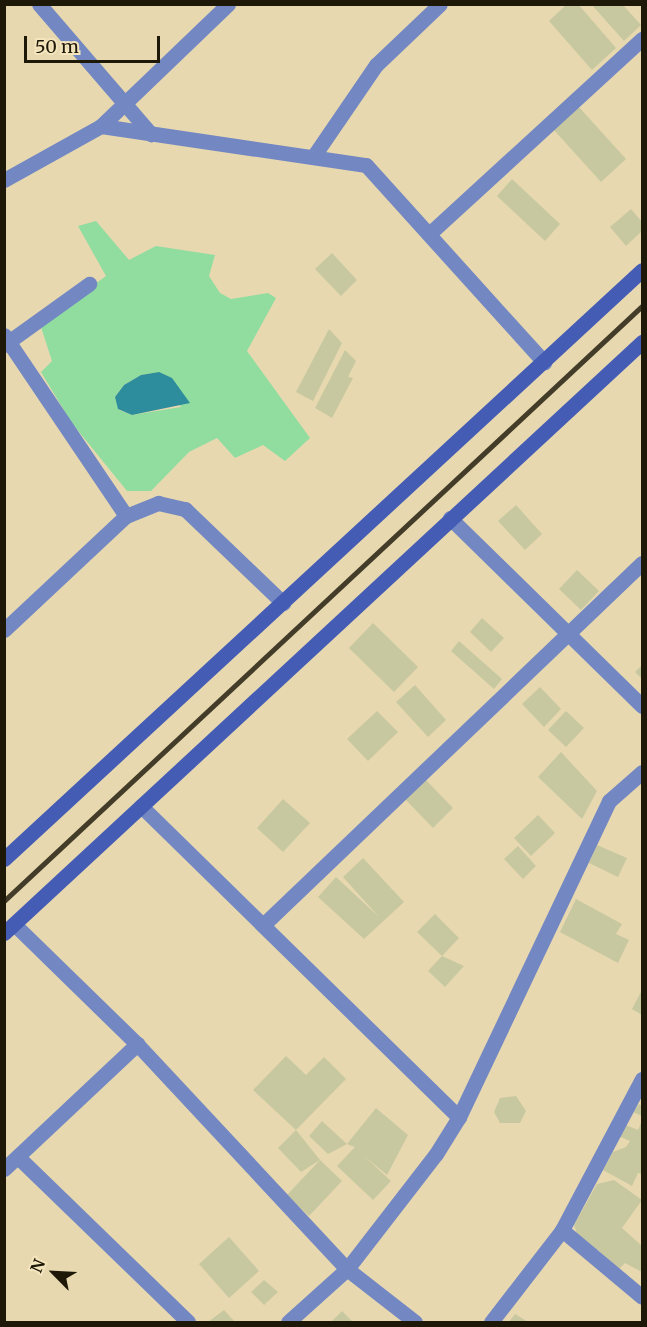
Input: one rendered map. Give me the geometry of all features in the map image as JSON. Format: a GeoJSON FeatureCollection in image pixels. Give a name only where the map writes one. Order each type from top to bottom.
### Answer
{"type":"FeatureCollection","features":[{"type":"Feature","properties":{"kind":"main road"},"geometry":{"type":"LineString","coordinates":[[4,860],[642,270]]}},
{"type":"Feature","properties":{"kind":"main road"},"geometry":{"type":"LineString","coordinates":[[9,929],[642,342]]}},
{"type":"Feature","properties":{"kind":"street"},"geometry":{"type":"LineString","coordinates":[[39,4],[151,134]]}},
{"type":"Feature","properties":{"kind":"street"},"geometry":{"type":"LineString","coordinates":[[4,180],[101,126],[211,10],[228,4]]}},
{"type":"Feature","properties":{"kind":"street"},"geometry":{"type":"LineString","coordinates":[[313,157],[376,65],[440,4]]}},
{"type":"Feature","properties":{"kind":"street"},"geometry":{"type":"LineString","coordinates":[[429,234],[642,39]]}},
{"type":"Feature","properties":{"kind":"street"},"geometry":{"type":"LineString","coordinates":[[101,126],[366,165],[544,362]]}},
{"type":"Feature","properties":{"kind":"street"},"geometry":{"type":"LineString","coordinates":[[89,284],[7,340],[126,516]]}},
{"type":"Feature","properties":{"kind":"street"},"geometry":{"type":"LineString","coordinates":[[4,630],[126,516],[158,503],[185,509],[283,603]]}},
{"type":"Feature","properties":{"kind":"street"},"geometry":{"type":"LineString","coordinates":[[450,518],[642,706]]}},
{"type":"Feature","properties":{"kind":"street"},"geometry":{"type":"LineString","coordinates":[[263,925],[642,563]]}},
{"type":"Feature","properties":{"kind":"street"},"geometry":{"type":"LineString","coordinates":[[288,1323],[347,1269],[436,1154],[459,1117],[609,801],[642,771]]}},
{"type":"Feature","properties":{"kind":"street"},"geometry":{"type":"LineString","coordinates":[[141,806],[459,1117]]}},
{"type":"Feature","properties":{"kind":"street"},"geometry":{"type":"LineString","coordinates":[[9,929],[137,1044],[347,1269],[415,1323]]}},
{"type":"Feature","properties":{"kind":"street"},"geometry":{"type":"LineString","coordinates":[[4,1169],[137,1044]]}},
{"type":"Feature","properties":{"kind":"street"},"geometry":{"type":"LineString","coordinates":[[490,1323],[562,1230],[642,1079]]}},
{"type":"Feature","properties":{"kind":"street"},"geometry":{"type":"LineString","coordinates":[[18,1157],[188,1323]]}},
{"type":"Feature","properties":{"kind":"street"},"geometry":{"type":"LineString","coordinates":[[562,1230],[642,1297]]}},
{"type":"Feature","properties":{"kind":"green space"},"geometry":{"type":"Polygon","coordinates":[[[96,221],[129,260],[156,246],[215,255],[209,276],[220,293],[231,299],[268,293],[276,298],[247,351],[310,438],[285,461],[263,445],[235,458],[217,438],[189,452],[151,491],[127,491],[71,422],[41,372],[52,361],[40,324],[106,276],[78,226],[96,221]],[[159,372],[141,375],[124,385],[115,397],[119,410],[132,415],[181,407],[159,372]]]}},
{"type":"Feature","properties":{"kind":"water"},"geometry":{"type":"Polygon","coordinates":[[[159,372],[172,378],[190,403],[132,415],[118,409],[115,397],[124,385],[141,375],[159,372]]]}},
{"type":"Feature","properties":{"kind":"building"},"geometry":{"type":"Polygon","coordinates":[[[567,4],[578,4],[616,48],[592,70],[549,21],[567,4]]]}},
{"type":"Feature","properties":{"kind":"building"},"geometry":{"type":"Polygon","coordinates":[[[591,4],[622,4],[641,25],[624,41],[591,4]]]}},
{"type":"Feature","properties":{"kind":"building"},"geometry":{"type":"Polygon","coordinates":[[[578,106],[626,159],[601,182],[553,129],[578,106]]]}},
{"type":"Feature","properties":{"kind":"building"},"geometry":{"type":"Polygon","coordinates":[[[512,179],[560,224],[545,241],[497,196],[512,179]]]}},
{"type":"Feature","properties":{"kind":"building"},"geometry":{"type":"Polygon","coordinates":[[[631,209],[642,222],[642,231],[626,246],[610,227],[631,209]]]}},
{"type":"Feature","properties":{"kind":"building"},"geometry":{"type":"Polygon","coordinates":[[[332,253],[357,280],[341,296],[315,269],[332,253]]]}},
{"type":"Feature","properties":{"kind":"building"},"geometry":{"type":"Polygon","coordinates":[[[329,329],[342,343],[313,401],[296,392],[329,329]]]}},
{"type":"Feature","properties":{"kind":"building"},"geometry":{"type":"Polygon","coordinates":[[[345,350],[356,361],[348,377],[353,378],[332,418],[315,408],[345,350]]]}},
{"type":"Feature","properties":{"kind":"building"},"geometry":{"type":"Polygon","coordinates":[[[516,505],[542,534],[525,550],[498,521],[516,505]]]}},
{"type":"Feature","properties":{"kind":"building"},"geometry":{"type":"Polygon","coordinates":[[[577,570],[599,591],[581,610],[559,589],[577,570]]]}},
{"type":"Feature","properties":{"kind":"building"},"geometry":{"type":"Polygon","coordinates":[[[482,618],[504,638],[491,652],[470,632],[482,618]]]}},
{"type":"Feature","properties":{"kind":"building"},"geometry":{"type":"Polygon","coordinates":[[[373,623],[418,667],[394,692],[349,648],[373,623]]]}},
{"type":"Feature","properties":{"kind":"building"},"geometry":{"type":"Polygon","coordinates":[[[459,641],[502,679],[494,689],[451,651],[459,641]]]}},
{"type":"Feature","properties":{"kind":"building"},"geometry":{"type":"Polygon","coordinates":[[[642,665],[642,679],[635,672],[642,665]]]}},
{"type":"Feature","properties":{"kind":"building"},"geometry":{"type":"Polygon","coordinates":[[[415,685],[446,720],[428,737],[396,702],[415,685]]]}},
{"type":"Feature","properties":{"kind":"building"},"geometry":{"type":"Polygon","coordinates":[[[540,687],[561,709],[544,727],[522,704],[540,687]]]}},
{"type":"Feature","properties":{"kind":"building"},"geometry":{"type":"Polygon","coordinates":[[[377,711],[398,732],[368,761],[347,739],[377,711]]]}},
{"type":"Feature","properties":{"kind":"building"},"geometry":{"type":"Polygon","coordinates":[[[566,711],[584,728],[566,747],[548,730],[566,711]]]}},
{"type":"Feature","properties":{"kind":"building"},"geometry":{"type":"Polygon","coordinates":[[[561,752],[597,791],[582,819],[538,777],[561,752]]]}},
{"type":"Feature","properties":{"kind":"building"},"geometry":{"type":"Polygon","coordinates":[[[425,779],[453,808],[433,828],[405,799],[425,779]]]}},
{"type":"Feature","properties":{"kind":"building"},"geometry":{"type":"Polygon","coordinates":[[[283,799],[310,823],[283,852],[257,828],[283,799]]]}},
{"type":"Feature","properties":{"kind":"building"},"geometry":{"type":"Polygon","coordinates":[[[538,815],[555,833],[531,856],[514,838],[538,815]]]}},
{"type":"Feature","properties":{"kind":"building"},"geometry":{"type":"Polygon","coordinates":[[[597,845],[627,858],[618,877],[589,863],[597,845]]]}},
{"type":"Feature","properties":{"kind":"building"},"geometry":{"type":"Polygon","coordinates":[[[518,846],[536,866],[523,879],[504,859],[518,846]]]}},
{"type":"Feature","properties":{"kind":"building"},"geometry":{"type":"Polygon","coordinates":[[[363,858],[404,902],[364,939],[318,897],[336,877],[379,917],[343,877],[363,858]]]}},
{"type":"Feature","properties":{"kind":"building"},"geometry":{"type":"Polygon","coordinates":[[[576,899],[622,924],[616,934],[629,940],[618,963],[560,932],[576,899]]]}},
{"type":"Feature","properties":{"kind":"building"},"geometry":{"type":"Polygon","coordinates":[[[435,914],[459,938],[442,956],[417,932],[435,914]]]}},
{"type":"Feature","properties":{"kind":"building"},"geometry":{"type":"Polygon","coordinates":[[[442,956],[464,966],[445,987],[428,971],[442,956]]]}},
{"type":"Feature","properties":{"kind":"building"},"geometry":{"type":"Polygon","coordinates":[[[642,990],[642,1015],[632,1009],[642,990]]]}},
{"type":"Feature","properties":{"kind":"building"},"geometry":{"type":"Polygon","coordinates":[[[286,1056],[306,1075],[324,1057],[346,1079],[296,1130],[253,1090],[286,1056]]]}},
{"type":"Feature","properties":{"kind":"building"},"geometry":{"type":"Polygon","coordinates":[[[516,1096],[526,1111],[520,1123],[500,1123],[494,1112],[500,1098],[516,1096]]]}},
{"type":"Feature","properties":{"kind":"building"},"geometry":{"type":"Polygon","coordinates":[[[639,1104],[642,1106],[642,1116],[633,1112],[639,1104]]]}},
{"type":"Feature","properties":{"kind":"building"},"geometry":{"type":"Polygon","coordinates":[[[376,1108],[408,1135],[387,1175],[364,1156],[391,1181],[373,1200],[337,1166],[355,1147],[347,1144],[376,1108]]]}},
{"type":"Feature","properties":{"kind":"building"},"geometry":{"type":"Polygon","coordinates":[[[322,1121],[347,1144],[328,1154],[309,1136],[322,1121]]]}},
{"type":"Feature","properties":{"kind":"building"},"geometry":{"type":"Polygon","coordinates":[[[642,1121],[642,1174],[638,1173],[632,1186],[603,1170],[613,1152],[626,1147],[630,1141],[614,1134],[623,1124],[638,1130],[642,1121]]]}},
{"type":"Feature","properties":{"kind":"building"},"geometry":{"type":"Polygon","coordinates":[[[296,1130],[320,1160],[301,1172],[278,1148],[296,1130]]]}},
{"type":"Feature","properties":{"kind":"building"},"geometry":{"type":"Polygon","coordinates":[[[320,1160],[342,1181],[309,1216],[287,1195],[320,1160]]]}},
{"type":"Feature","properties":{"kind":"building"},"geometry":{"type":"Polygon","coordinates":[[[614,1180],[642,1200],[622,1228],[642,1246],[642,1272],[625,1263],[619,1269],[598,1250],[591,1250],[579,1239],[574,1225],[597,1184],[614,1180]]]}},
{"type":"Feature","properties":{"kind":"building"},"geometry":{"type":"Polygon","coordinates":[[[229,1237],[259,1271],[229,1298],[199,1264],[229,1237]]]}},
{"type":"Feature","properties":{"kind":"building"},"geometry":{"type":"Polygon","coordinates":[[[264,1280],[278,1292],[264,1305],[251,1292],[264,1280]]]}},
{"type":"Feature","properties":{"kind":"building"},"geometry":{"type":"Polygon","coordinates":[[[224,1310],[235,1322],[208,1322],[224,1310]]]}},
{"type":"Feature","properties":{"kind":"building"},"geometry":{"type":"Polygon","coordinates":[[[342,1311],[353,1322],[331,1322],[342,1311]]]}},
{"type":"Feature","properties":{"kind":"building"},"geometry":{"type":"Polygon","coordinates":[[[515,1314],[528,1322],[509,1322],[515,1314]]]}},
{"type":"Feature","properties":{"kind":"railway"},"geometry":{"type":"LineString","coordinates":[[4,901],[642,306]]}}]}
